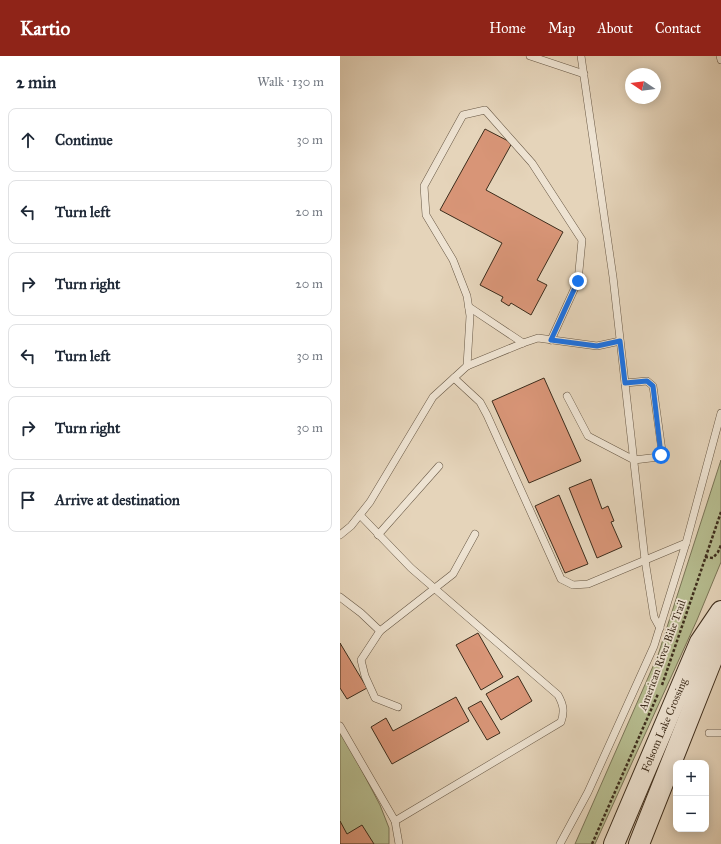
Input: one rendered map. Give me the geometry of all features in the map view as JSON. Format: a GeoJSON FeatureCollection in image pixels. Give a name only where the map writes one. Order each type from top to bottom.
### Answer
{"type":"FeatureCollection","features":[{"type":"Feature","properties":{"kind":"main road","name":"Folsom Lake Crossing"},"geometry":{"type":"LineString","coordinates":[[614,844],[700,642],[721,611]]}},
{"type":"Feature","properties":{"kind":"main road","name":"Folsom Lake Crossing"},"geometry":{"type":"LineString","coordinates":[[639,844],[721,637]]}},
{"type":"Feature","properties":{"kind":"lane"},"geometry":{"type":"LineString","coordinates":[[530,56],[584,74]]}},
{"type":"Feature","properties":{"kind":"lane"},"geometry":{"type":"LineString","coordinates":[[581,56],[620,341],[645,560],[654,618],[660,628]]}},
{"type":"Feature","properties":{"kind":"lane"},"geometry":{"type":"LineString","coordinates":[[720,56],[721,60]]}},
{"type":"Feature","properties":{"kind":"lane"},"geometry":{"type":"LineString","coordinates":[[467,366],[468,296],[453,260],[426,215],[424,186],[463,115],[486,110],[532,162],[582,240],[578,281],[551,340]]}},
{"type":"Feature","properties":{"kind":"lane"},"geometry":{"type":"LineString","coordinates":[[469,307],[523,342]]}},
{"type":"Feature","properties":{"kind":"lane"},"geometry":{"type":"LineString","coordinates":[[340,534],[351,526],[370,502],[433,397],[467,366],[523,342],[538,338],[597,346],[620,341]]}},
{"type":"Feature","properties":{"kind":"lane"},"geometry":{"type":"LineString","coordinates":[[454,378],[480,402],[561,579],[573,585],[588,584],[686,543]]}},
{"type":"Feature","properties":{"kind":"lane"},"geometry":{"type":"LineString","coordinates":[[567,396],[588,436],[634,460],[659,457],[662,451],[653,386],[647,381],[625,383]]}},
{"type":"Feature","properties":{"kind":"lane"},"geometry":{"type":"LineString","coordinates":[[560,844],[588,792],[654,646],[686,543],[721,413]]}},
{"type":"Feature","properties":{"kind":"lane"},"geometry":{"type":"LineString","coordinates":[[378,535],[439,466]]}},
{"type":"Feature","properties":{"kind":"lane"},"geometry":{"type":"LineString","coordinates":[[360,515],[411,568],[558,695],[563,704],[564,716],[562,722],[395,821]]}},
{"type":"Feature","properties":{"kind":"lane"},"geometry":{"type":"LineString","coordinates":[[398,707],[375,698],[365,676],[361,660],[380,631],[453,574],[474,534]]}},
{"type":"Feature","properties":{"kind":"lane"},"geometry":{"type":"LineString","coordinates":[[340,597],[361,613],[380,631]]}},
{"type":"Feature","properties":{"kind":"lane"},"geometry":{"type":"LineString","coordinates":[[340,726],[395,821],[398,844]]}},
{"type":"Feature","properties":{"kind":"lane"},"geometry":{"type":"LineString","coordinates":[[709,733],[721,733]]}},
{"type":"Feature","properties":{"kind":"path","name":"American River Bike Trail"},"geometry":{"type":"LineString","coordinates":[[592,844],[662,685],[721,512]]}},
{"type":"Feature","properties":{"kind":"path"},"geometry":{"type":"LineString","coordinates":[[705,557],[713,558],[721,545]]}},
{"type":"Feature","properties":{"kind":"green space"},"geometry":{"type":"Polygon","coordinates":[[[721,460],[721,562],[697,620],[595,844],[575,844],[658,655],[721,460]]]}},
{"type":"Feature","properties":{"kind":"green space"},"geometry":{"type":"Polygon","coordinates":[[[340,729],[380,805],[389,828],[389,844],[340,844],[340,729]]]}},
{"type":"Feature","properties":{"kind":"building"},"geometry":{"type":"Polygon","coordinates":[[[485,129],[512,143],[486,190],[563,232],[537,280],[547,285],[531,315],[511,303],[509,306],[501,301],[503,297],[480,285],[502,243],[440,210],[485,129]]]}},
{"type":"Feature","properties":{"kind":"building"},"geometry":{"type":"Polygon","coordinates":[[[544,378],[581,461],[529,483],[492,401],[544,378]]]}},
{"type":"Feature","properties":{"kind":"building"},"geometry":{"type":"Polygon","coordinates":[[[591,479],[602,509],[608,506],[614,521],[611,522],[622,547],[597,558],[569,488],[591,479]]]}},
{"type":"Feature","properties":{"kind":"building"},"geometry":{"type":"Polygon","coordinates":[[[559,495],[588,564],[565,573],[535,506],[559,495]]]}},
{"type":"Feature","properties":{"kind":"building"},"geometry":{"type":"Polygon","coordinates":[[[478,633],[503,677],[481,690],[456,645],[478,633]]]}},
{"type":"Feature","properties":{"kind":"building"},"geometry":{"type":"Polygon","coordinates":[[[340,643],[367,688],[347,699],[340,688],[340,643]]]}},
{"type":"Feature","properties":{"kind":"building"},"geometry":{"type":"Polygon","coordinates":[[[518,676],[532,701],[501,720],[486,694],[518,676]]]}},
{"type":"Feature","properties":{"kind":"building"},"geometry":{"type":"Polygon","coordinates":[[[456,697],[469,721],[392,764],[371,727],[386,718],[393,731],[456,697]]]}},
{"type":"Feature","properties":{"kind":"building"},"geometry":{"type":"Polygon","coordinates":[[[481,701],[500,733],[487,740],[468,708],[481,701]]]}},
{"type":"Feature","properties":{"kind":"building"},"geometry":{"type":"Polygon","coordinates":[[[340,821],[347,834],[362,825],[374,844],[340,844],[340,821]]]}},
{"type":"Feature","properties":{"kind":"route"},"geometry":{"type":"LineString","coordinates":[[578,281],[551,340],[597,346],[620,341],[625,383],[647,381],[653,386],[662,451],[661,455]]}}]}
